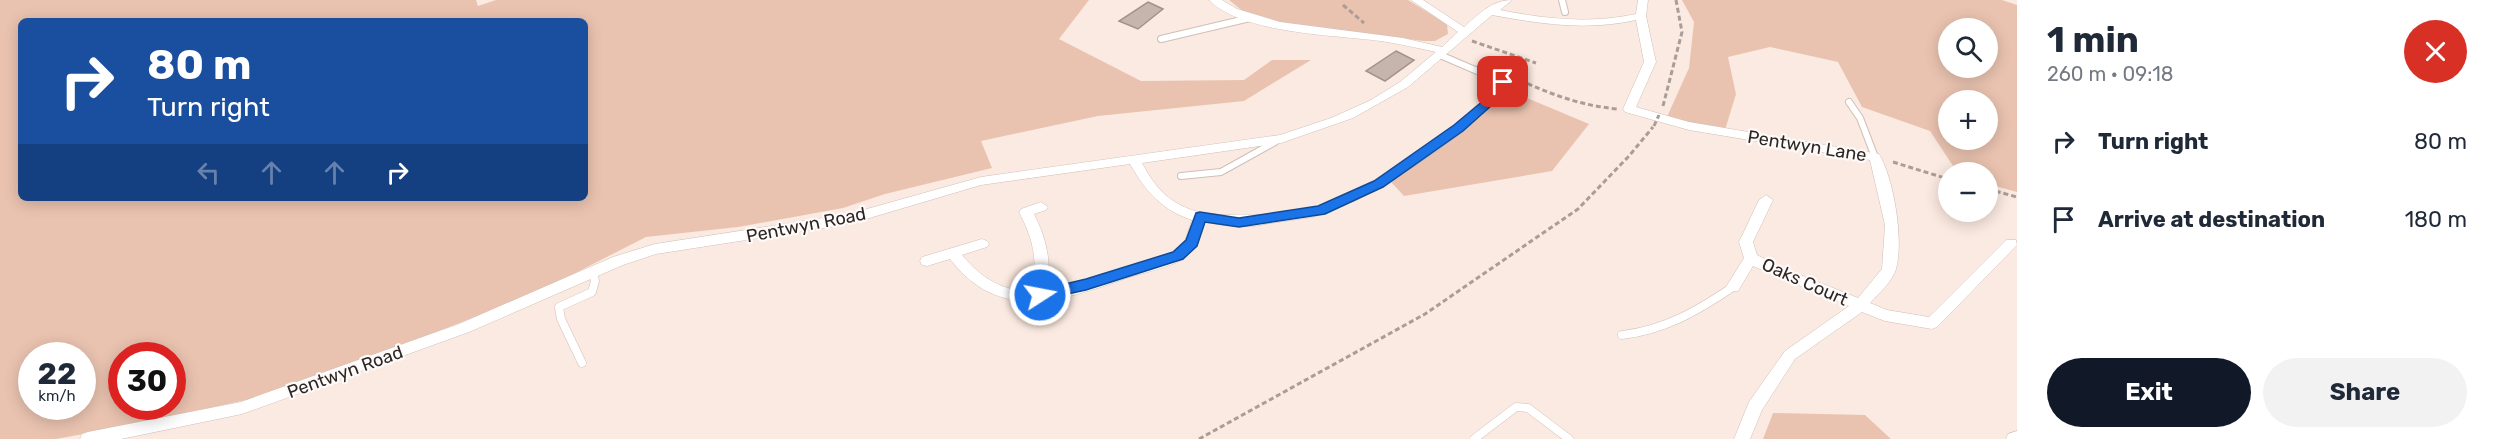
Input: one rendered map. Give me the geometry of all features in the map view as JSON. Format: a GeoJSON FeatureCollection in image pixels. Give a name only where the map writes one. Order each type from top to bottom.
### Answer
{"type":"FeatureCollection","features":[{"type":"Feature","properties":{"kind":"street"},"geometry":{"type":"LineString","coordinates":[[1214,0],[1224,8],[1268,22],[1404,41],[1442,53]]}},
{"type":"Feature","properties":{"kind":"street"},"geometry":{"type":"LineString","coordinates":[[1416,0],[1463,35]]}},
{"type":"Feature","properties":{"kind":"street","name":"Pentwyn Road"},"geometry":{"type":"LineString","coordinates":[[88,439],[242,408],[464,328],[618,261],[655,249],[849,219],[981,181],[1281,139],[1322,127],[1389,95],[1442,53],[1489,11],[1507,0]]}},
{"type":"Feature","properties":{"kind":"street"},"geometry":{"type":"LineString","coordinates":[[1629,109],[1650,62],[1641,16],[1643,0]]}},
{"type":"Feature","properties":{"kind":"street"},"geometry":{"type":"LineString","coordinates":[[1489,11],[1533,20],[1599,25],[1641,16]]}},
{"type":"Feature","properties":{"kind":"street","name":"Pentwyn Lane"},"geometry":{"type":"LineString","coordinates":[[1629,109],[1669,123],[1714,132],[1828,146],[1875,157],[1880,168],[1892,225],[1889,270],[1860,306],[1790,355],[1755,407],[1742,439]]}},
{"type":"Feature","properties":{"kind":"street"},"geometry":{"type":"LineString","coordinates":[[1133,159],[1145,180],[1162,199],[1188,213],[1239,223],[1264,220]]}},
{"type":"Feature","properties":{"kind":"street","name":"Oaks Court"},"geometry":{"type":"LineString","coordinates":[[1766,200],[1746,242],[1751,258],[1885,315],[1932,323],[2011,243]]}},
{"type":"Feature","properties":{"kind":"street"},"geometry":{"type":"LineString","coordinates":[[1040,295],[1044,263],[1043,248],[1026,212],[1041,207]]}},
{"type":"Feature","properties":{"kind":"street"},"geometry":{"type":"LineString","coordinates":[[953,253],[967,272],[992,288],[1010,295],[1040,295],[1086,285],[1178,256],[1192,242],[1200,216]]}},
{"type":"Feature","properties":{"kind":"street"},"geometry":{"type":"LineString","coordinates":[[927,261],[982,244]]}},
{"type":"Feature","properties":{"kind":"street","name":"Oaks Court"},"geometry":{"type":"LineString","coordinates":[[1733,287],[1751,258]]}},
{"type":"Feature","properties":{"kind":"lane"},"geometry":{"type":"LineString","coordinates":[[1561,0],[1565,12]]}},
{"type":"Feature","properties":{"kind":"lane"},"geometry":{"type":"LineString","coordinates":[[1161,39],[1252,17]]}},
{"type":"Feature","properties":{"kind":"lane"},"geometry":{"type":"LineString","coordinates":[[1264,220],[1320,211],[1379,184],[1458,128],[1488,102],[1502,86],[1503,82],[1498,79],[1442,53]]}},
{"type":"Feature","properties":{"kind":"lane"},"geometry":{"type":"LineString","coordinates":[[1849,102],[1860,118],[1875,157]]}},
{"type":"Feature","properties":{"kind":"lane"},"geometry":{"type":"LineString","coordinates":[[1181,176],[1221,172],[1281,139]]}},
{"type":"Feature","properties":{"kind":"lane"},"geometry":{"type":"LineString","coordinates":[[582,363],[561,319],[560,307],[592,292],[596,281],[593,272]]}},
{"type":"Feature","properties":{"kind":"lane"},"geometry":{"type":"LineString","coordinates":[[1622,335],[1646,333],[1665,328],[1733,287]]}},
{"type":"Feature","properties":{"kind":"lane"},"geometry":{"type":"LineString","coordinates":[[1474,439],[1516,407],[1528,408],[1569,439]]}},
{"type":"Feature","properties":{"kind":"path"},"geometry":{"type":"LineString","coordinates":[[1199,439],[1425,314],[1578,209],[1629,156],[1654,126],[1666,101],[1682,32],[1676,0]]}},
{"type":"Feature","properties":{"kind":"path"},"geometry":{"type":"LineString","coordinates":[[1343,5],[1369,28],[1372,37]]}},
{"type":"Feature","properties":{"kind":"path"},"geometry":{"type":"LineString","coordinates":[[1463,35],[1536,63]]}},
{"type":"Feature","properties":{"kind":"path"},"geometry":{"type":"LineString","coordinates":[[1508,75],[1560,96],[1607,109],[1629,109]]}},
{"type":"Feature","properties":{"kind":"path"},"geometry":{"type":"LineString","coordinates":[[1875,157],[1938,176]]}},
{"type":"Feature","properties":{"kind":"path"},"geometry":{"type":"LineString","coordinates":[[1998,192],[2017,197]]}},
{"type":"Feature","properties":{"kind":"shaded area"},"geometry":{"type":"Polygon","coordinates":[[[0,0],[476,0],[478,6],[496,0],[1089,0],[1059,39],[1141,81],[1244,80],[1272,60],[1311,60],[1244,101],[1098,116],[981,141],[992,168],[885,194],[843,208],[738,227],[646,237],[538,292],[373,357],[246,400],[186,413],[186,342],[108,342],[108,420],[154,420],[56,439],[0,439],[0,0]]]}},
{"type":"Feature","properties":{"kind":"shaded area"},"geometry":{"type":"Polygon","coordinates":[[[1229,0],[1408,0],[1447,24],[1448,34],[1435,41],[1424,41],[1283,24],[1245,13],[1229,0]]]}},
{"type":"Feature","properties":{"kind":"shaded area"},"geometry":{"type":"Polygon","coordinates":[[[1682,0],[2002,0],[2017,5],[2017,192],[1998,187],[1998,162],[1950,162],[1943,150],[1998,150],[1998,90],[1938,90],[1938,143],[1930,131],[1862,107],[1838,62],[1770,47],[1728,57],[1736,94],[1725,130],[1666,119],[1689,68],[1694,22],[1682,0]]]}},
{"type":"Feature","properties":{"kind":"shaded area"},"geometry":{"type":"Polygon","coordinates":[[[1511,88],[1522,96],[1589,124],[1552,171],[1404,196],[1391,182],[1451,139],[1511,88]]]}},
{"type":"Feature","properties":{"kind":"shaded area"},"geometry":{"type":"Polygon","coordinates":[[[1773,413],[1865,415],[1891,439],[1763,439],[1773,413]]]}},
{"type":"Feature","properties":{"kind":"building"},"geometry":{"type":"Polygon","coordinates":[[[1148,2],[1163,9],[1138,29],[1119,21],[1148,2]]]}},
{"type":"Feature","properties":{"kind":"building"},"geometry":{"type":"Polygon","coordinates":[[[1396,51],[1414,60],[1385,81],[1366,71],[1396,51]]]}},
{"type":"Feature","properties":{"kind":"route"},"geometry":{"type":"LineString","coordinates":[[1040,295],[1086,285],[1178,256],[1192,242],[1200,216],[1239,223],[1320,211],[1379,184],[1458,128],[1488,102],[1503,82]]}}]}
